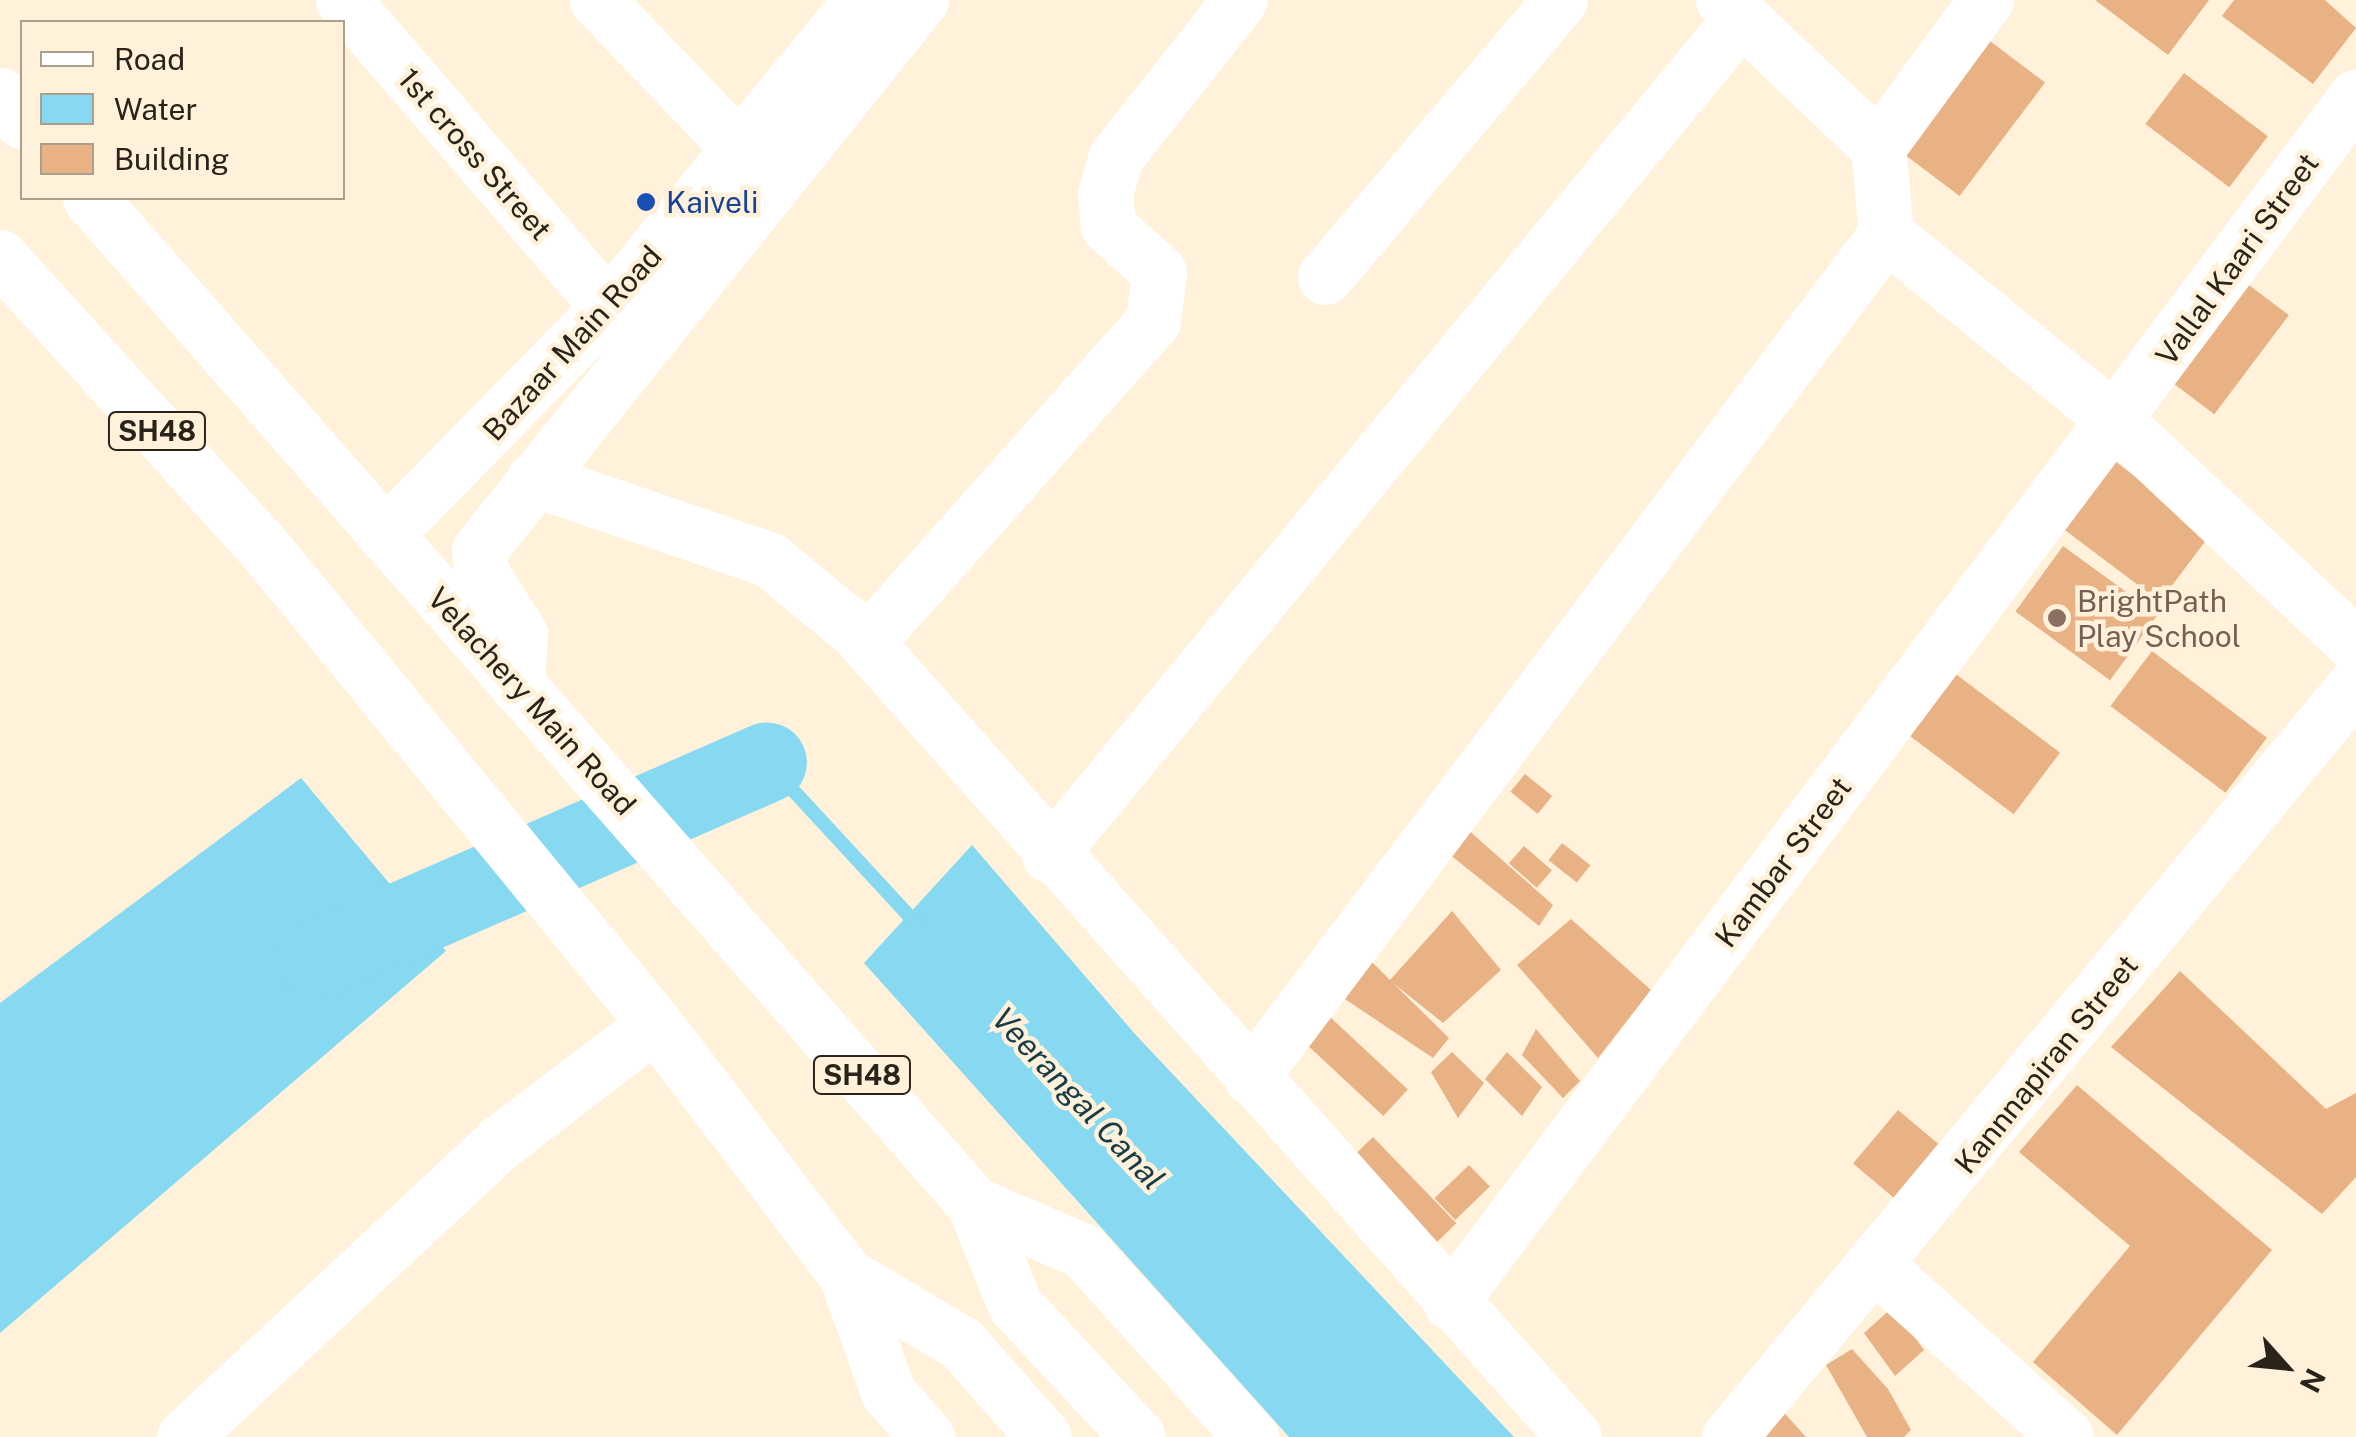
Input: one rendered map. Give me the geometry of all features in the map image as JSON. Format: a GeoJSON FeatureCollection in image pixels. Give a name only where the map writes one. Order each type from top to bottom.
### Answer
{"type":"FeatureCollection","features":[{"type":"Feature","properties":{"kind":"street","name":"1st cross Street"},"geometry":{"type":"LineString","coordinates":[[343,0],[608,307]]}},
{"type":"Feature","properties":{"kind":"street"},"geometry":{"type":"LineString","coordinates":[[597,0],[742,151]]}},
{"type":"Feature","properties":{"kind":"street","name":"Bazaar Main Road"},"geometry":{"type":"LineString","coordinates":[[385,535],[608,307],[742,151],[861,0]]}},
{"type":"Feature","properties":{"kind":"street"},"geometry":{"type":"LineString","coordinates":[[516,685],[520,634],[481,572],[479,550],[921,0]]}},
{"type":"Feature","properties":{"kind":"street"},"geometry":{"type":"LineString","coordinates":[[867,642],[1153,321],[1158,272],[1108,226],[1105,194],[1115,158],[1240,0]]}},
{"type":"Feature","properties":{"kind":"street"},"geometry":{"type":"LineString","coordinates":[[1325,277],[1560,0]]}},
{"type":"Feature","properties":{"kind":"street"},"geometry":{"type":"LineString","coordinates":[[1878,147],[1986,0]]}},
{"type":"Feature","properties":{"kind":"street"},"geometry":{"type":"LineString","coordinates":[[1049,855],[1732,9],[1878,147],[1886,234],[1251,1077]]}},
{"type":"Feature","properties":{"kind":"street"},"geometry":{"type":"LineString","coordinates":[[0,95],[20,118]]}},
{"type":"Feature","properties":{"kind":"street","name":"Vallal Kaari Street"},"geometry":{"type":"LineString","coordinates":[[2117,422],[2356,96]]}},
{"type":"Feature","properties":{"kind":"street","name":"Velachery Main Road"},"geometry":{"type":"LineString","coordinates":[[92,200],[458,620],[662,844],[974,1204]]}},
{"type":"Feature","properties":{"kind":"street"},"geometry":{"type":"LineString","coordinates":[[1886,234],[2117,422],[2356,646]]}},
{"type":"Feature","properties":{"kind":"street","name":"SH48"},"geometry":{"type":"LineString","coordinates":[[0,257],[268,554],[377,696],[563,910],[655,1024],[846,1275],[961,1344],[1044,1437]]}},
{"type":"Feature","properties":{"kind":"street","name":"Kambar Street"},"geometry":{"type":"LineString","coordinates":[[1450,1302],[2117,422]]}},
{"type":"Feature","properties":{"kind":"street"},"geometry":{"type":"LineString","coordinates":[[534,479],[770,560],[867,642],[1049,855],[1574,1437]]}},
{"type":"Feature","properties":{"kind":"street","name":"Kannnapiran Street"},"geometry":{"type":"LineString","coordinates":[[1729,1437],[1879,1268],[2356,684]]}},
{"type":"Feature","properties":{"kind":"street"},"geometry":{"type":"LineString","coordinates":[[184,1437],[499,1144],[655,1024]]}},
{"type":"Feature","properties":{"kind":"street"},"geometry":{"type":"LineString","coordinates":[[974,1204],[1082,1251],[1252,1437]]}},
{"type":"Feature","properties":{"kind":"street","name":"SH48"},"geometry":{"type":"LineString","coordinates":[[974,1204],[1015,1305],[1138,1437]]}},
{"type":"Feature","properties":{"kind":"street"},"geometry":{"type":"LineString","coordinates":[[1879,1268],[2066,1437]]}},
{"type":"Feature","properties":{"kind":"street"},"geometry":{"type":"LineString","coordinates":[[846,1275],[888,1392],[927,1437]]}},
{"type":"Feature","properties":{"kind":"water"},"geometry":{"type":"Polygon","coordinates":[[[301,778],[446,951],[0,1333],[0,1003],[301,778]]]}},
{"type":"Feature","properties":{"kind":"water"},"geometry":{"type":"Polygon","coordinates":[[[972,845],[1135,1034],[1514,1437],[1289,1437],[864,963],[972,845]]]}},
{"type":"Feature","properties":{"kind":"building"},"geometry":{"type":"Polygon","coordinates":[[[2095,0],[2209,0],[2168,55],[2095,0]]]}},
{"type":"Feature","properties":{"kind":"building"},"geometry":{"type":"Polygon","coordinates":[[[2234,0],[2325,0],[2356,28],[2313,84],[2222,16],[2234,0]]]}},
{"type":"Feature","properties":{"kind":"building"},"geometry":{"type":"Polygon","coordinates":[[[1978,32],[2045,83],[1960,196],[1893,145],[1978,32]]]}},
{"type":"Feature","properties":{"kind":"building"},"geometry":{"type":"Polygon","coordinates":[[[2184,73],[2268,136],[2229,187],[2145,124],[2184,73]]]}},
{"type":"Feature","properties":{"kind":"building"},"geometry":{"type":"Polygon","coordinates":[[[2241,279],[2289,315],[2214,414],[2166,378],[2241,279]]]}},
{"type":"Feature","properties":{"kind":"building"},"geometry":{"type":"Polygon","coordinates":[[[2100,450],[2211,534],[2160,602],[2049,518],[2100,450]]]}},
{"type":"Feature","properties":{"kind":"building"},"geometry":{"type":"Polygon","coordinates":[[[2063,546],[2158,615],[2110,680],[2015,612],[2063,546]]]}},
{"type":"Feature","properties":{"kind":"building"},"geometry":{"type":"Polygon","coordinates":[[[2152,651],[2267,738],[2225,793],[2110,706],[2152,651]]]}},
{"type":"Feature","properties":{"kind":"building"},"geometry":{"type":"Polygon","coordinates":[[[1953,672],[2060,753],[2014,814],[1907,733],[1953,672]]]}},
{"type":"Feature","properties":{"kind":"building"},"geometry":{"type":"Polygon","coordinates":[[[1525,774],[1552,796],[1538,814],[1511,792],[1525,774]]]}},
{"type":"Feature","properties":{"kind":"building"},"geometry":{"type":"Polygon","coordinates":[[[1466,828],[1553,905],[1539,926],[1444,850],[1466,828]]]}},
{"type":"Feature","properties":{"kind":"building"},"geometry":{"type":"Polygon","coordinates":[[[1562,843],[1590,865],[1577,883],[1548,860],[1562,843]]]}},
{"type":"Feature","properties":{"kind":"building"},"geometry":{"type":"Polygon","coordinates":[[[1524,846],[1552,870],[1537,888],[1509,863],[1524,846]]]}},
{"type":"Feature","properties":{"kind":"building"},"geometry":{"type":"Polygon","coordinates":[[[1452,911],[1501,970],[1443,1023],[1393,983],[1449,1038],[1433,1058],[1333,991],[1360,950],[1390,980],[1452,911]]]}},
{"type":"Feature","properties":{"kind":"building"},"geometry":{"type":"Polygon","coordinates":[[[1571,919],[1651,990],[1598,1058],[1517,965],[1571,919]]]}},
{"type":"Feature","properties":{"kind":"building"},"geometry":{"type":"Polygon","coordinates":[[[2180,971],[2326,1109],[2356,1093],[2356,1177],[2322,1214],[2111,1047],[2180,971]]]}},
{"type":"Feature","properties":{"kind":"building"},"geometry":{"type":"Polygon","coordinates":[[[1315,1003],[1408,1090],[1383,1116],[1290,1029],[1315,1003]]]}},
{"type":"Feature","properties":{"kind":"building"},"geometry":{"type":"Polygon","coordinates":[[[1536,1029],[1580,1081],[1563,1098],[1522,1055],[1536,1029]]]}},
{"type":"Feature","properties":{"kind":"building"},"geometry":{"type":"Polygon","coordinates":[[[1452,1052],[1484,1083],[1458,1118],[1431,1072],[1452,1052]]]}},
{"type":"Feature","properties":{"kind":"building"},"geometry":{"type":"Polygon","coordinates":[[[1507,1052],[1542,1087],[1522,1116],[1485,1079],[1507,1052]]]}},
{"type":"Feature","properties":{"kind":"building"},"geometry":{"type":"Polygon","coordinates":[[[2077,1085],[2272,1250],[2117,1435],[2033,1362],[2130,1246],[2019,1152],[2077,1085]]]}},
{"type":"Feature","properties":{"kind":"building"},"geometry":{"type":"Polygon","coordinates":[[[1898,1110],[1943,1148],[1898,1202],[1853,1164],[1898,1110]]]}},
{"type":"Feature","properties":{"kind":"building"},"geometry":{"type":"Polygon","coordinates":[[[1373,1137],[1456,1223],[1433,1246],[1349,1160],[1373,1137]]]}},
{"type":"Feature","properties":{"kind":"building"},"geometry":{"type":"Polygon","coordinates":[[[1469,1165],[1490,1187],[1455,1220],[1434,1198],[1469,1165]]]}},
{"type":"Feature","properties":{"kind":"building"},"geometry":{"type":"Polygon","coordinates":[[[1893,1307],[1924,1350],[1895,1376],[1864,1333],[1893,1307]]]}},
{"type":"Feature","properties":{"kind":"building"},"geometry":{"type":"Polygon","coordinates":[[[1852,1349],[1888,1389],[1911,1430],[1904,1437],[1867,1437],[1826,1365],[1852,1349]]]}},
{"type":"Feature","properties":{"kind":"building"},"geometry":{"type":"Polygon","coordinates":[[[1778,1406],[1806,1437],[1759,1437],[1778,1406]]]}},
{"type":"Feature","properties":{"kind":"waterway","name":"Veerangal Canal"},"geometry":{"type":"LineString","coordinates":[[767,762],[921,929]]}},
{"type":"Feature","properties":{"kind":"waterway"},"geometry":{"type":"LineString","coordinates":[[317,959],[767,762]]}},
{"type":"Feature","properties":{"kind":"place","name":"Kaiveli"},"geometry":{"type":"Point","coordinates":[646,202]}},
{"type":"Feature","properties":{"kind":"place","name":"BrightPath Play School"},"geometry":{"type":"Point","coordinates":[2057,618]}}]}
